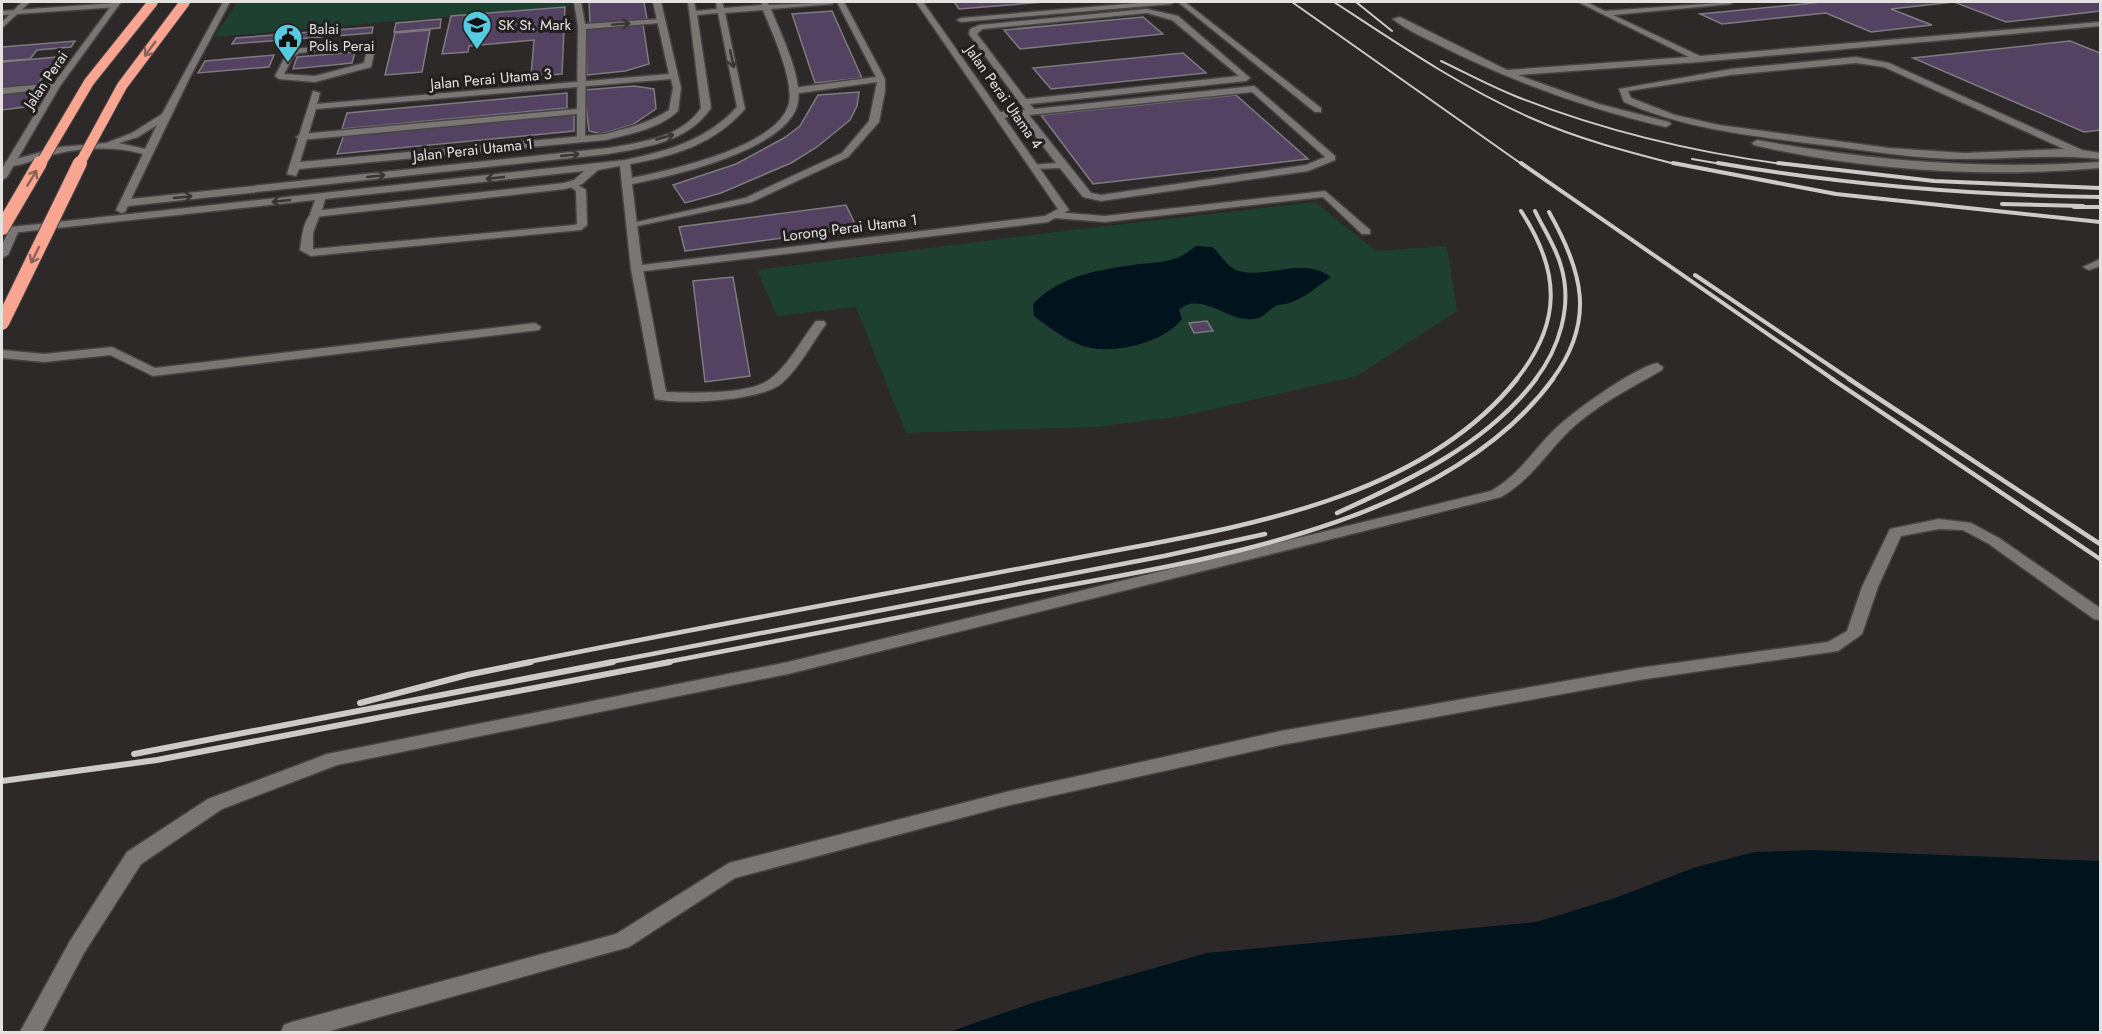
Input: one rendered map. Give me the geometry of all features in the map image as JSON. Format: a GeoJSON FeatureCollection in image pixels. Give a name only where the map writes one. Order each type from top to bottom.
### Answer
{"type":"FeatureCollection","features":[{"type":"Feature","properties":{"kind":"highway"},"geometry":{"type":"LineString","coordinates":[[2,230],[88,82],[153,2]]}},
{"type":"Feature","properties":{"kind":"highway"},"geometry":{"type":"LineString","coordinates":[[2,323],[76,170],[122,86],[185,2]]}},
{"type":"Feature","properties":{"kind":"street"},"geometry":{"type":"LineString","coordinates":[[2,26],[26,2]]}},
{"type":"Feature","properties":{"kind":"street"},"geometry":{"type":"LineString","coordinates":[[117,219],[199,47],[226,2]]}},
{"type":"Feature","properties":{"kind":"street"},"geometry":{"type":"LineString","coordinates":[[577,2],[582,27],[582,139]]}},
{"type":"Feature","properties":{"kind":"street","name":"Jalan Perai Utama 1"},"geometry":{"type":"LineString","coordinates":[[294,166],[582,139],[637,129],[673,111],[677,88],[657,2]]}},
{"type":"Feature","properties":{"kind":"street","name":"Jalan Perai Utama 1"},"geometry":{"type":"LineString","coordinates":[[124,203],[608,151],[675,134],[702,117],[706,108],[692,2]]}},
{"type":"Feature","properties":{"kind":"street"},"geometry":{"type":"LineString","coordinates":[[694,13],[720,6],[832,2]]}},
{"type":"Feature","properties":{"kind":"street"},"geometry":{"type":"LineString","coordinates":[[632,226],[748,200],[845,155],[874,122],[881,91],[881,79],[840,2]]}},
{"type":"Feature","properties":{"kind":"street","name":"Jalan Perai Utama 4"},"geometry":{"type":"LineString","coordinates":[[920,2],[1035,167],[1060,212]]}},
{"type":"Feature","properties":{"kind":"street"},"geometry":{"type":"LineString","coordinates":[[961,20],[1171,2]]}},
{"type":"Feature","properties":{"kind":"street"},"geometry":{"type":"LineString","coordinates":[[1182,2],[1318,110]]}},
{"type":"Feature","properties":{"kind":"street"},"geometry":{"type":"LineString","coordinates":[[1581,2],[1700,59]]}},
{"type":"Feature","properties":{"kind":"street"},"geometry":{"type":"LineString","coordinates":[[1603,13],[1730,2]]}},
{"type":"Feature","properties":{"kind":"street"},"geometry":{"type":"LineString","coordinates":[[2,14],[116,3]]}},
{"type":"Feature","properties":{"kind":"street","name":"Jalan Perai"},"geometry":{"type":"LineString","coordinates":[[2,177],[56,87],[116,3]]}},
{"type":"Feature","properties":{"kind":"street"},"geometry":{"type":"LineString","coordinates":[[627,182],[711,161],[751,144],[789,117],[794,104],[793,91],[766,4]]}},
{"type":"Feature","properties":{"kind":"street","name":"Jalan Perai Utama 1"},"geometry":{"type":"LineString","coordinates":[[2,230],[625,164],[693,144],[713,135],[742,107],[720,6]]}},
{"type":"Feature","properties":{"kind":"street"},"geometry":{"type":"LineString","coordinates":[[1000,115],[1028,113],[1254,89],[1332,158],[1308,168],[1101,198],[1087,195],[1063,165],[1028,113],[1024,102],[973,31],[980,27],[1147,11],[1175,18],[1246,78],[1024,102]]}},
{"type":"Feature","properties":{"kind":"street"},"geometry":{"type":"LineString","coordinates":[[1397,19],[1503,74],[1550,92],[1631,117],[1785,148],[1915,164],[2062,168],[2100,165]]}},
{"type":"Feature","properties":{"kind":"street"},"geometry":{"type":"LineString","coordinates":[[582,27],[660,21]]}},
{"type":"Feature","properties":{"kind":"street"},"geometry":{"type":"LineString","coordinates":[[1503,74],[2100,24]]}},
{"type":"Feature","properties":{"kind":"street"},"geometry":{"type":"LineString","coordinates":[[356,45],[371,49],[368,65],[315,79],[279,76],[290,55],[302,50],[356,45]]}},
{"type":"Feature","properties":{"kind":"street"},"geometry":{"type":"LineString","coordinates":[[2078,152],[1886,65],[1870,62],[1731,72],[1623,89],[1627,100],[1663,114],[1767,135],[1933,155],[1991,156],[2078,152],[2100,156]]}},
{"type":"Feature","properties":{"kind":"street","name":"Jalan Perai Utama 3"},"geometry":{"type":"LineString","coordinates":[[312,108],[673,76]]}},
{"type":"Feature","properties":{"kind":"street"},"geometry":{"type":"LineString","coordinates":[[289,185],[301,137],[312,108],[315,79]]}},
{"type":"Feature","properties":{"kind":"street"},"geometry":{"type":"LineString","coordinates":[[793,91],[881,79]]}},
{"type":"Feature","properties":{"kind":"street"},"geometry":{"type":"LineString","coordinates":[[2,91],[56,87]]}},
{"type":"Feature","properties":{"kind":"street"},"geometry":{"type":"LineString","coordinates":[[301,137],[581,111]]}},
{"type":"Feature","properties":{"kind":"street"},"geometry":{"type":"LineString","coordinates":[[9,164],[54,151],[104,145],[135,135],[164,117]]}},
{"type":"Feature","properties":{"kind":"street"},"geometry":{"type":"LineString","coordinates":[[104,145],[137,149],[148,153]]}},
{"type":"Feature","properties":{"kind":"street"},"geometry":{"type":"LineString","coordinates":[[625,164],[637,269],[660,396],[686,398],[770,387],[782,376],[820,324]]}},
{"type":"Feature","properties":{"kind":"street"},"geometry":{"type":"LineString","coordinates":[[1035,167],[1063,165]]}},
{"type":"Feature","properties":{"kind":"street"},"geometry":{"type":"LineString","coordinates":[[315,214],[572,184],[595,167]]}},
{"type":"Feature","properties":{"kind":"street"},"geometry":{"type":"LineString","coordinates":[[321,197],[308,233],[306,250],[311,253],[577,228],[582,225],[581,190],[572,184]]}},
{"type":"Feature","properties":{"kind":"street","name":"Lorong Perai Utama 1"},"geometry":{"type":"LineString","coordinates":[[637,269],[1048,219],[1060,212],[1104,219],[1325,194],[1366,232]]}},
{"type":"Feature","properties":{"kind":"street"},"geometry":{"type":"LineString","coordinates":[[2,255],[14,230]]}},
{"type":"Feature","properties":{"kind":"street"},"geometry":{"type":"LineString","coordinates":[[2,354],[44,358],[112,351],[153,372],[535,327]]}},
{"type":"Feature","properties":{"kind":"street"},"geometry":{"type":"LineString","coordinates":[[31,1032],[76,947],[134,858],[215,804],[334,759],[788,668],[1496,494],[1514,486],[1529,472],[1558,434],[1602,400],[1657,367]]}},
{"type":"Feature","properties":{"kind":"street"},"geometry":{"type":"LineString","coordinates":[[292,1032],[622,941],[729,871],[1006,799],[1281,738],[1639,674],[1832,647],[1854,634],[1863,605],[1894,532],[1939,524],[1966,526],[1994,541],[2100,615]]}},
{"type":"Feature","properties":{"kind":"green space"},"geometry":{"type":"Polygon","coordinates":[[[238,2],[569,2],[570,6],[214,37],[238,2]]]}},
{"type":"Feature","properties":{"kind":"green space"},"geometry":{"type":"Polygon","coordinates":[[[1315,202],[1376,251],[1447,246],[1457,311],[1357,376],[1182,416],[1096,427],[906,433],[856,307],[777,316],[757,270],[1072,230],[1315,202]]]}},
{"type":"Feature","properties":{"kind":"water"},"geometry":{"type":"Polygon","coordinates":[[[1196,246],[1212,247],[1227,264],[1239,271],[1249,273],[1309,268],[1331,277],[1302,297],[1290,303],[1278,305],[1264,315],[1251,319],[1237,317],[1203,304],[1186,305],[1179,310],[1182,319],[1164,334],[1140,344],[1114,349],[1091,348],[1075,343],[1034,316],[1033,304],[1056,286],[1069,280],[1111,268],[1173,259],[1182,256],[1196,246]]]}},
{"type":"Feature","properties":{"kind":"water"},"geometry":{"type":"Polygon","coordinates":[[[1813,850],[2100,861],[2100,1032],[949,1032],[1035,1002],[1207,953],[1536,922],[1615,898],[1696,867],[1755,852],[1813,850]]]}},
{"type":"Feature","properties":{"kind":"building"},"geometry":{"type":"Polygon","coordinates":[[[589,2],[644,2],[647,19],[590,24],[589,2]]]}},
{"type":"Feature","properties":{"kind":"building"},"geometry":{"type":"Polygon","coordinates":[[[954,2],[1045,2],[959,9],[954,2]]]}},
{"type":"Feature","properties":{"kind":"building"},"geometry":{"type":"Polygon","coordinates":[[[1823,2],[1954,2],[1891,9],[1932,25],[1871,32],[1826,13],[1722,24],[1700,14],[1823,2]]]}},
{"type":"Feature","properties":{"kind":"building"},"geometry":{"type":"Polygon","coordinates":[[[1954,2],[2100,2],[2100,11],[2006,22],[1954,2]]]}},
{"type":"Feature","properties":{"kind":"building"},"geometry":{"type":"Polygon","coordinates":[[[565,7],[562,74],[531,76],[534,40],[469,46],[468,52],[442,54],[451,16],[565,7]]]}},
{"type":"Feature","properties":{"kind":"building"},"geometry":{"type":"Polygon","coordinates":[[[832,11],[862,78],[815,83],[792,14],[832,11]]]}},
{"type":"Feature","properties":{"kind":"building"},"geometry":{"type":"Polygon","coordinates":[[[1143,17],[1163,34],[1020,49],[1004,30],[1143,17]]]}},
{"type":"Feature","properties":{"kind":"building"},"geometry":{"type":"Polygon","coordinates":[[[441,19],[440,28],[394,32],[396,23],[441,19]]]}},
{"type":"Feature","properties":{"kind":"building"},"geometry":{"type":"Polygon","coordinates":[[[643,24],[649,64],[625,71],[587,75],[586,28],[643,24]]]}},
{"type":"Feature","properties":{"kind":"building"},"geometry":{"type":"Polygon","coordinates":[[[373,27],[372,33],[232,44],[236,38],[373,27]]]}},
{"type":"Feature","properties":{"kind":"building"},"geometry":{"type":"Polygon","coordinates":[[[430,30],[422,72],[385,75],[395,33],[430,30]]]}},
{"type":"Feature","properties":{"kind":"building"},"geometry":{"type":"Polygon","coordinates":[[[75,41],[71,47],[37,50],[30,59],[2,61],[2,47],[75,41]]]}},
{"type":"Feature","properties":{"kind":"building"},"geometry":{"type":"Polygon","coordinates":[[[2070,41],[2100,53],[2100,130],[2084,132],[1913,58],[2070,41]]]}},
{"type":"Feature","properties":{"kind":"building"},"geometry":{"type":"Polygon","coordinates":[[[355,52],[352,63],[293,69],[297,57],[355,52]]]}},
{"type":"Feature","properties":{"kind":"building"},"geometry":{"type":"Polygon","coordinates":[[[1183,53],[1206,73],[1051,89],[1033,68],[1183,53]]]}},
{"type":"Feature","properties":{"kind":"building"},"geometry":{"type":"Polygon","coordinates":[[[274,55],[269,67],[198,73],[205,61],[274,55]]]}},
{"type":"Feature","properties":{"kind":"building"},"geometry":{"type":"Polygon","coordinates":[[[58,57],[37,85],[2,88],[2,62],[58,57]]]}},
{"type":"Feature","properties":{"kind":"building"},"geometry":{"type":"Polygon","coordinates":[[[634,86],[654,89],[656,109],[632,125],[601,134],[589,131],[584,90],[634,86]]]}},
{"type":"Feature","properties":{"kind":"building"},"geometry":{"type":"Polygon","coordinates":[[[38,89],[25,107],[2,110],[2,93],[38,89]]]}},
{"type":"Feature","properties":{"kind":"building"},"geometry":{"type":"Polygon","coordinates":[[[859,92],[857,106],[850,120],[817,147],[791,163],[721,193],[685,203],[673,185],[736,164],[784,138],[800,126],[818,95],[859,92]]]}},
{"type":"Feature","properties":{"kind":"building"},"geometry":{"type":"Polygon","coordinates":[[[567,93],[567,108],[342,129],[347,113],[567,93]]]}},
{"type":"Feature","properties":{"kind":"building"},"geometry":{"type":"Polygon","coordinates":[[[1236,95],[1308,159],[1093,184],[1041,115],[1236,95]]]}},
{"type":"Feature","properties":{"kind":"building"},"geometry":{"type":"Polygon","coordinates":[[[574,113],[574,131],[337,154],[344,135],[574,113]]]}},
{"type":"Feature","properties":{"kind":"building"},"geometry":{"type":"Polygon","coordinates":[[[846,205],[857,228],[685,251],[679,227],[846,205]]]}},
{"type":"Feature","properties":{"kind":"building"},"geometry":{"type":"Polygon","coordinates":[[[733,277],[750,376],[705,382],[693,281],[733,277]]]}},
{"type":"Feature","properties":{"kind":"building"},"geometry":{"type":"Polygon","coordinates":[[[1207,321],[1213,331],[1194,333],[1189,323],[1207,321]]]}},
{"type":"Feature","properties":{"kind":"railway"},"geometry":{"type":"LineString","coordinates":[[1292,2],[1523,165]]}},
{"type":"Feature","properties":{"kind":"railway"},"geometry":{"type":"LineString","coordinates":[[1334,2],[1430,64],[1505,106],[1585,139],[1679,165]]}},
{"type":"Feature","properties":{"kind":"railway"},"geometry":{"type":"LineString","coordinates":[[1356,2],[1392,31]]}},
{"type":"Feature","properties":{"kind":"railway"},"geometry":{"type":"LineString","coordinates":[[1441,61],[1515,96],[1582,120],[1685,147],[1790,165]]}},
{"type":"Feature","properties":{"kind":"railway"},"geometry":{"type":"LineString","coordinates":[[1692,159],[1727,165]]}},
{"type":"Feature","properties":{"kind":"railway"},"geometry":{"type":"LineString","coordinates":[[1521,163],[1834,380]]}},
{"type":"Feature","properties":{"kind":"railway"},"geometry":{"type":"LineString","coordinates":[[1673,163],[1836,194],[2100,222]]}},
{"type":"Feature","properties":{"kind":"railway"},"geometry":{"type":"LineString","coordinates":[[1718,163],[1909,188],[2100,197]]}},
{"type":"Feature","properties":{"kind":"railway"},"geometry":{"type":"LineString","coordinates":[[1778,163],[1934,181],[2100,188]]}},
{"type":"Feature","properties":{"kind":"railway"},"geometry":{"type":"LineString","coordinates":[[2002,204],[2083,206]]}},
{"type":"Feature","properties":{"kind":"railway"},"geometry":{"type":"LineString","coordinates":[[2074,207],[2100,207]]}},
{"type":"Feature","properties":{"kind":"railway"},"geometry":{"type":"LineString","coordinates":[[1516,380],[1542,338],[1551,297],[1544,255],[1521,211]]}},
{"type":"Feature","properties":{"kind":"railway"},"geometry":{"type":"LineString","coordinates":[[1535,211],[1559,259],[1565,296],[1562,326],[1557,341],[1544,368],[1535,380]]}},
{"type":"Feature","properties":{"kind":"railway"},"geometry":{"type":"LineString","coordinates":[[1549,212],[1570,255],[1580,296],[1575,337],[1566,358],[1552,380]]}},
{"type":"Feature","properties":{"kind":"railway"},"geometry":{"type":"LineString","coordinates":[[1695,275],[1851,380]]}},
{"type":"Feature","properties":{"kind":"railway"},"geometry":{"type":"LineString","coordinates":[[523,663],[1180,538],[1287,513],[1390,476],[1437,450],[1480,418],[1517,379]]}},
{"type":"Feature","properties":{"kind":"railway"},"geometry":{"type":"LineString","coordinates":[[1337,513],[1446,458],[1494,423],[1536,379]]}},
{"type":"Feature","properties":{"kind":"railway"},"geometry":{"type":"LineString","coordinates":[[662,663],[1149,570],[1226,554],[1303,533],[1376,507],[1444,473],[1504,431],[1553,379]]}},
{"type":"Feature","properties":{"kind":"railway"},"geometry":{"type":"LineString","coordinates":[[1832,379],[2100,559]]}},
{"type":"Feature","properties":{"kind":"railway"},"geometry":{"type":"LineString","coordinates":[[1849,379],[2100,544]]}},
{"type":"Feature","properties":{"kind":"railway"},"geometry":{"type":"LineString","coordinates":[[605,663],[1164,556],[1265,534]]}},
{"type":"Feature","properties":{"kind":"railway"},"geometry":{"type":"LineString","coordinates":[[360,703],[467,675],[531,662]]}},
{"type":"Feature","properties":{"kind":"railway"},"geometry":{"type":"LineString","coordinates":[[134,754],[613,662]]}},
{"type":"Feature","properties":{"kind":"railway"},"geometry":{"type":"LineString","coordinates":[[2,781],[157,760],[670,662]]}},
{"type":"Feature","properties":{"kind":"place","name":"SK St. Mark"},"geometry":{"type":"Point","coordinates":[477,50]}},
{"type":"Feature","properties":{"kind":"place","name":"Balai Polis Perai"},"geometry":{"type":"Point","coordinates":[288,64]}}]}
